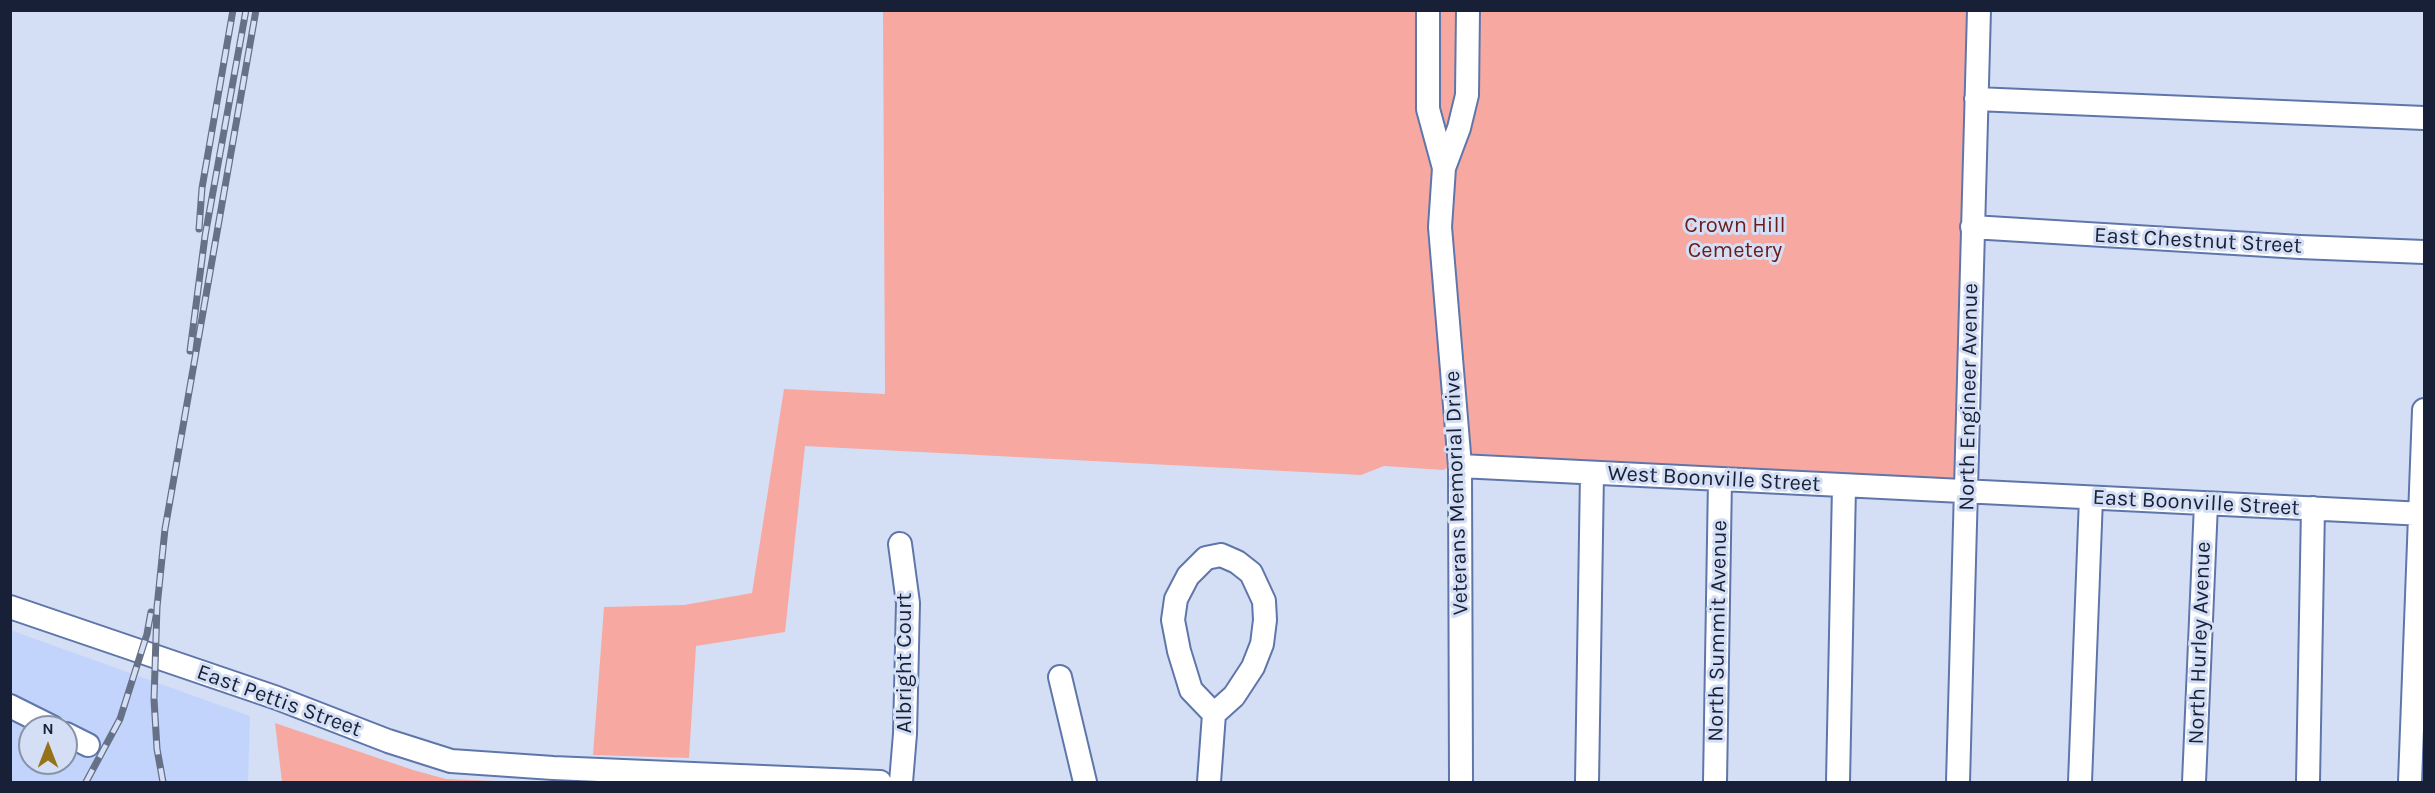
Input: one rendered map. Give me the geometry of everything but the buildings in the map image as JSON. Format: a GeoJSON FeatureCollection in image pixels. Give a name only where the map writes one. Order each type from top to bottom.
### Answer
{"type":"FeatureCollection","features":[{"type":"Feature","properties":{"kind":"street","name":"Veterans Memorial Drive"},"geometry":{"type":"LineString","coordinates":[[1428,10],[1428,109],[1444,168]]}},
{"type":"Feature","properties":{"kind":"street","name":"Veterans Memorial Drive"},"geometry":{"type":"LineString","coordinates":[[1461,783],[1460,466],[1440,227],[1444,168],[1459,129],[1467,94],[1468,10]]}},
{"type":"Feature","properties":{"kind":"street","name":"North Engineer Avenue"},"geometry":{"type":"LineString","coordinates":[[1958,783],[1979,10]]}},
{"type":"Feature","properties":{"kind":"street"},"geometry":{"type":"LineString","coordinates":[[1976,99],[2424,118]]}},
{"type":"Feature","properties":{"kind":"street","name":"East Chestnut Street"},"geometry":{"type":"LineString","coordinates":[[1972,227],[2300,247],[2424,252]]}},
{"type":"Feature","properties":{"kind":"street"},"geometry":{"type":"LineString","coordinates":[[2410,783],[2419,685],[2424,410]]}},
{"type":"Feature","properties":{"kind":"street","name":"West Boonville Street"},"geometry":{"type":"LineString","coordinates":[[1460,466],[1967,492]]}},
{"type":"Feature","properties":{"kind":"street"},"geometry":{"type":"LineString","coordinates":[[1587,783],[1593,473]]}},
{"type":"Feature","properties":{"kind":"street","name":"North Summit Avenue"},"geometry":{"type":"LineString","coordinates":[[1715,783],[1720,480]]}},
{"type":"Feature","properties":{"kind":"street"},"geometry":{"type":"LineString","coordinates":[[1838,783],[1844,486]]}},
{"type":"Feature","properties":{"kind":"street","name":"East Boonville Street"},"geometry":{"type":"LineString","coordinates":[[1967,492],[2423,514]]}},
{"type":"Feature","properties":{"kind":"street"},"geometry":{"type":"LineString","coordinates":[[2080,783],[2091,498]]}},
{"type":"Feature","properties":{"kind":"street","name":"North Hurley Avenue"},"geometry":{"type":"LineString","coordinates":[[2194,783],[2206,504]]}},
{"type":"Feature","properties":{"kind":"street"},"geometry":{"type":"LineString","coordinates":[[2308,783],[2313,508]]}},
{"type":"Feature","properties":{"kind":"street","name":"Albright Court"},"geometry":{"type":"LineString","coordinates":[[900,544],[908,603],[905,734],[901,783]]}},
{"type":"Feature","properties":{"kind":"street"},"geometry":{"type":"LineString","coordinates":[[1209,783],[1214,714],[1234,696],[1253,667],[1262,644],[1265,620],[1264,601],[1251,573],[1238,562],[1221,555],[1206,558],[1188,576],[1176,599],[1173,620],[1179,651],[1191,690],[1214,714]]}},
{"type":"Feature","properties":{"kind":"street","name":"East Pettis Street"},"geometry":{"type":"LineString","coordinates":[[10,607],[277,698],[388,741],[451,761],[880,783]]}},
{"type":"Feature","properties":{"kind":"street"},"geometry":{"type":"LineString","coordinates":[[1060,677],[1085,783]]}},
{"type":"Feature","properties":{"kind":"street"},"geometry":{"type":"LineString","coordinates":[[10,706],[28,715]]}},
{"type":"Feature","properties":{"kind":"street"},"geometry":{"type":"LineString","coordinates":[[78,740],[88,745]]}},
{"type":"Feature","properties":{"kind":"shaded area"},"geometry":{"type":"Polygon","coordinates":[[[10,630],[250,716],[248,782],[11,782],[10,630]]]}},
{"type":"Feature","properties":{"kind":"green space","name":"Crown Hill Cemetery"},"geometry":{"type":"Polygon","coordinates":[[[883,11],[1972,11],[1959,469],[1951,480],[1478,454],[1443,470],[1384,466],[1361,475],[805,446],[785,632],[696,646],[689,758],[593,755],[604,607],[684,605],[752,593],[784,389],[885,394],[883,11]]]}},
{"type":"Feature","properties":{"kind":"green space"},"geometry":{"type":"Polygon","coordinates":[[[275,723],[446,779],[520,782],[282,782],[275,723]]]}},
{"type":"Feature","properties":{"kind":"railway"},"geometry":{"type":"LineString","coordinates":[[199,229],[202,188],[233,10]]}},
{"type":"Feature","properties":{"kind":"railway"},"geometry":{"type":"LineString","coordinates":[[190,351],[205,236],[246,10]]}},
{"type":"Feature","properties":{"kind":"railway"},"geometry":{"type":"LineString","coordinates":[[163,782],[157,749],[154,699],[157,607],[165,529],[256,10]]}},
{"type":"Feature","properties":{"kind":"railway"},"geometry":{"type":"LineString","coordinates":[[86,782],[120,719],[147,634],[151,612]]}}]}
